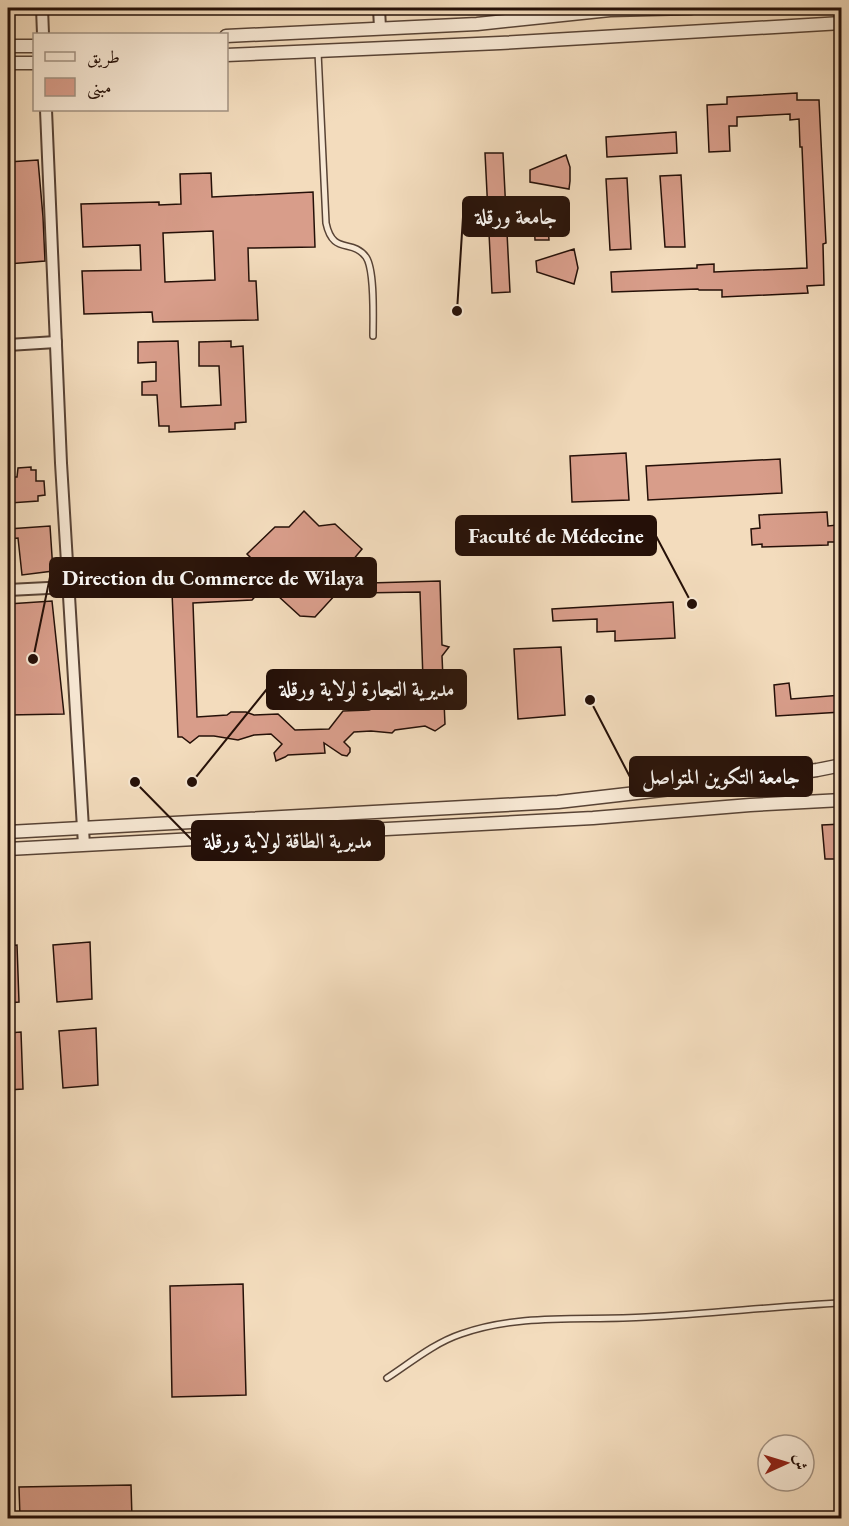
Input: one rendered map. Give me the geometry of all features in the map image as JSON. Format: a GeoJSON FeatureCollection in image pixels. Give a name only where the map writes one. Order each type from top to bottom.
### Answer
{"type":"FeatureCollection","features":[{"type":"Feature","properties":{"kind":"street"},"geometry":{"type":"LineString","coordinates":[[42,8],[43,33]]}},
{"type":"Feature","properties":{"kind":"street"},"geometry":{"type":"LineString","coordinates":[[379,8],[380,28]]}},
{"type":"Feature","properties":{"kind":"street"},"geometry":{"type":"LineString","coordinates":[[691,8],[610,9],[477,24],[229,36],[230,55],[500,43],[842,23]]}},
{"type":"Feature","properties":{"kind":"street"},"geometry":{"type":"LineString","coordinates":[[436,26],[437,46]]}},
{"type":"Feature","properties":{"kind":"street"},"geometry":{"type":"LineString","coordinates":[[8,46],[33,46]]}},
{"type":"Feature","properties":{"kind":"street"},"geometry":{"type":"LineString","coordinates":[[8,63],[33,63]]}},
{"type":"Feature","properties":{"kind":"street"},"geometry":{"type":"LineString","coordinates":[[46,111],[68,587],[84,845]]}},
{"type":"Feature","properties":{"kind":"street"},"geometry":{"type":"LineString","coordinates":[[8,345],[56,342]]}},
{"type":"Feature","properties":{"kind":"street"},"geometry":{"type":"LineString","coordinates":[[8,590],[68,587]]}},
{"type":"Feature","properties":{"kind":"street"},"geometry":{"type":"LineString","coordinates":[[8,832],[558,802],[712,784],[842,765]]}},
{"type":"Feature","properties":{"kind":"street"},"geometry":{"type":"LineString","coordinates":[[8,849],[593,818],[842,800]]}},
{"type":"Feature","properties":{"kind":"street"},"geometry":{"type":"LineString","coordinates":[[504,805],[505,823]]}},
{"type":"Feature","properties":{"kind":"street"},"geometry":{"type":"LineString","coordinates":[[384,812],[385,830]]}},
{"type":"Feature","properties":{"kind":"lane"},"geometry":{"type":"LineString","coordinates":[[318,51],[328,234],[333,241],[359,251],[371,267],[373,336]]}},
{"type":"Feature","properties":{"kind":"lane"},"geometry":{"type":"LineString","coordinates":[[387,1378],[432,1348],[458,1335],[502,1323],[536,1319],[646,1317],[842,1303]]}},
{"type":"Feature","properties":{"kind":"building"},"geometry":{"type":"Polygon","coordinates":[[[797,93],[797,100],[819,100],[826,243],[823,244],[824,285],[807,286],[808,293],[722,297],[722,290],[612,292],[611,272],[697,268],[697,265],[714,264],[714,272],[807,268],[799,119],[790,120],[790,114],[737,117],[737,126],[729,126],[730,151],[709,152],[707,105],[727,104],[727,97],[797,93]]]}},
{"type":"Feature","properties":{"kind":"building"},"geometry":{"type":"Polygon","coordinates":[[[676,132],[677,153],[607,157],[606,137],[676,132]]]}},
{"type":"Feature","properties":{"kind":"building"},"geometry":{"type":"Polygon","coordinates":[[[485,153],[503,153],[510,292],[492,293],[485,153]]]}},
{"type":"Feature","properties":{"kind":"building"},"geometry":{"type":"Polygon","coordinates":[[[566,155],[570,167],[569,189],[530,182],[530,170],[566,155]]]}},
{"type":"Feature","properties":{"kind":"building"},"geometry":{"type":"Polygon","coordinates":[[[38,160],[45,261],[8,264],[8,162],[38,160]]]}},
{"type":"Feature","properties":{"kind":"building"},"geometry":{"type":"Polygon","coordinates":[[[211,173],[212,197],[313,192],[315,247],[248,248],[249,281],[256,281],[258,320],[153,322],[152,312],[84,314],[82,271],[141,270],[140,245],[83,247],[81,204],[159,202],[159,205],[181,204],[180,174],[211,173]],[[213,231],[163,233],[165,282],[215,280],[213,231]]]}},
{"type":"Feature","properties":{"kind":"building"},"geometry":{"type":"Polygon","coordinates":[[[681,175],[685,247],[665,247],[660,176],[681,175]]]}},
{"type":"Feature","properties":{"kind":"building"},"geometry":{"type":"Polygon","coordinates":[[[627,178],[631,249],[610,250],[606,179],[627,178]]]}},
{"type":"Feature","properties":{"kind":"building"},"geometry":{"type":"Polygon","coordinates":[[[546,200],[549,240],[535,240],[533,201],[546,200]]]}},
{"type":"Feature","properties":{"kind":"building"},"geometry":{"type":"Polygon","coordinates":[[[574,249],[578,268],[574,284],[537,272],[536,261],[574,249]]]}},
{"type":"Feature","properties":{"kind":"building"},"geometry":{"type":"Polygon","coordinates":[[[178,341],[181,407],[221,405],[219,366],[199,366],[199,342],[231,341],[231,347],[243,346],[246,422],[235,423],[235,429],[169,432],[169,426],[159,426],[157,395],[142,395],[142,382],[156,381],[156,362],[138,363],[138,342],[178,341]]]}},
{"type":"Feature","properties":{"kind":"building"},"geometry":{"type":"Polygon","coordinates":[[[626,453],[629,500],[572,502],[570,456],[626,453]]]}},
{"type":"Feature","properties":{"kind":"building"},"geometry":{"type":"Polygon","coordinates":[[[780,459],[782,493],[648,500],[646,466],[780,459]]]}},
{"type":"Feature","properties":{"kind":"building"},"geometry":{"type":"Polygon","coordinates":[[[31,467],[31,470],[36,470],[36,481],[44,481],[45,495],[38,496],[38,501],[10,503],[8,477],[17,477],[18,468],[31,467]]]}},
{"type":"Feature","properties":{"kind":"building"},"geometry":{"type":"Polygon","coordinates":[[[304,511],[319,526],[335,524],[362,549],[347,567],[369,583],[440,581],[442,645],[449,647],[442,656],[445,724],[435,731],[425,726],[395,730],[392,733],[354,732],[344,742],[350,748],[347,756],[324,743],[325,753],[288,755],[276,761],[274,753],[282,744],[271,734],[254,735],[238,740],[199,736],[190,743],[178,737],[172,592],[245,590],[257,576],[249,569],[255,562],[247,554],[275,527],[289,527],[304,511]],[[347,582],[315,617],[300,616],[266,585],[252,600],[193,603],[197,717],[227,715],[231,712],[246,712],[254,715],[278,714],[295,730],[329,729],[343,711],[369,710],[391,704],[424,709],[420,592],[359,593],[347,582]]]}},
{"type":"Feature","properties":{"kind":"building"},"geometry":{"type":"Polygon","coordinates":[[[827,512],[828,526],[837,525],[838,542],[828,542],[828,545],[762,547],[762,544],[752,545],[751,529],[760,528],[759,515],[827,512]]]}},
{"type":"Feature","properties":{"kind":"building"},"geometry":{"type":"Polygon","coordinates":[[[50,526],[53,571],[22,575],[18,538],[8,539],[8,529],[50,526]]]}},
{"type":"Feature","properties":{"kind":"building"},"geometry":{"type":"Polygon","coordinates":[[[52,601],[64,714],[8,715],[8,604],[52,601]]]}},
{"type":"Feature","properties":{"kind":"building"},"geometry":{"type":"Polygon","coordinates":[[[673,602],[675,638],[615,641],[615,631],[597,632],[597,619],[553,621],[552,609],[673,602]]]}},
{"type":"Feature","properties":{"kind":"building"},"geometry":{"type":"Polygon","coordinates":[[[561,647],[565,715],[518,719],[514,649],[561,647]]]}},
{"type":"Feature","properties":{"kind":"building"},"geometry":{"type":"Polygon","coordinates":[[[789,683],[791,699],[842,695],[842,712],[776,716],[774,685],[789,683]]]}},
{"type":"Feature","properties":{"kind":"building"},"geometry":{"type":"Polygon","coordinates":[[[842,824],[842,859],[825,859],[822,825],[842,824]]]}},
{"type":"Feature","properties":{"kind":"building"},"geometry":{"type":"Polygon","coordinates":[[[90,942],[92,999],[57,1002],[53,945],[90,942]]]}},
{"type":"Feature","properties":{"kind":"building"},"geometry":{"type":"Polygon","coordinates":[[[17,945],[19,1002],[8,1003],[8,946],[17,945]]]}},
{"type":"Feature","properties":{"kind":"building"},"geometry":{"type":"Polygon","coordinates":[[[96,1028],[98,1085],[63,1088],[59,1031],[96,1028]]]}},
{"type":"Feature","properties":{"kind":"building"},"geometry":{"type":"Polygon","coordinates":[[[21,1032],[23,1089],[8,1090],[8,1033],[21,1032]]]}},
{"type":"Feature","properties":{"kind":"building"},"geometry":{"type":"Polygon","coordinates":[[[243,1284],[246,1395],[172,1397],[170,1286],[243,1284]]]}},
{"type":"Feature","properties":{"kind":"building"},"geometry":{"type":"Polygon","coordinates":[[[131,1485],[132,1518],[20,1518],[19,1487],[131,1485]]]}},
{"type":"Feature","properties":{"kind":"place","name":"جامعة ورقلة"},"geometry":{"type":"Point","coordinates":[457,311]}},
{"type":"Feature","properties":{"kind":"place","name":"Faculté de Médecine"},"geometry":{"type":"Point","coordinates":[692,604]}},
{"type":"Feature","properties":{"kind":"place","name":"Direction du Commerce de Wilaya"},"geometry":{"type":"Point","coordinates":[33,659]}},
{"type":"Feature","properties":{"kind":"place","name":"جامعة التكوين المتواصل"},"geometry":{"type":"Point","coordinates":[590,700]}},
{"type":"Feature","properties":{"kind":"place","name":"مديرية الطاقة لولاية ورقلة"},"geometry":{"type":"Point","coordinates":[135,782]}},
{"type":"Feature","properties":{"kind":"place","name":"مديرية التجارة لولاية ورقلة"},"geometry":{"type":"Point","coordinates":[192,782]}}]}
